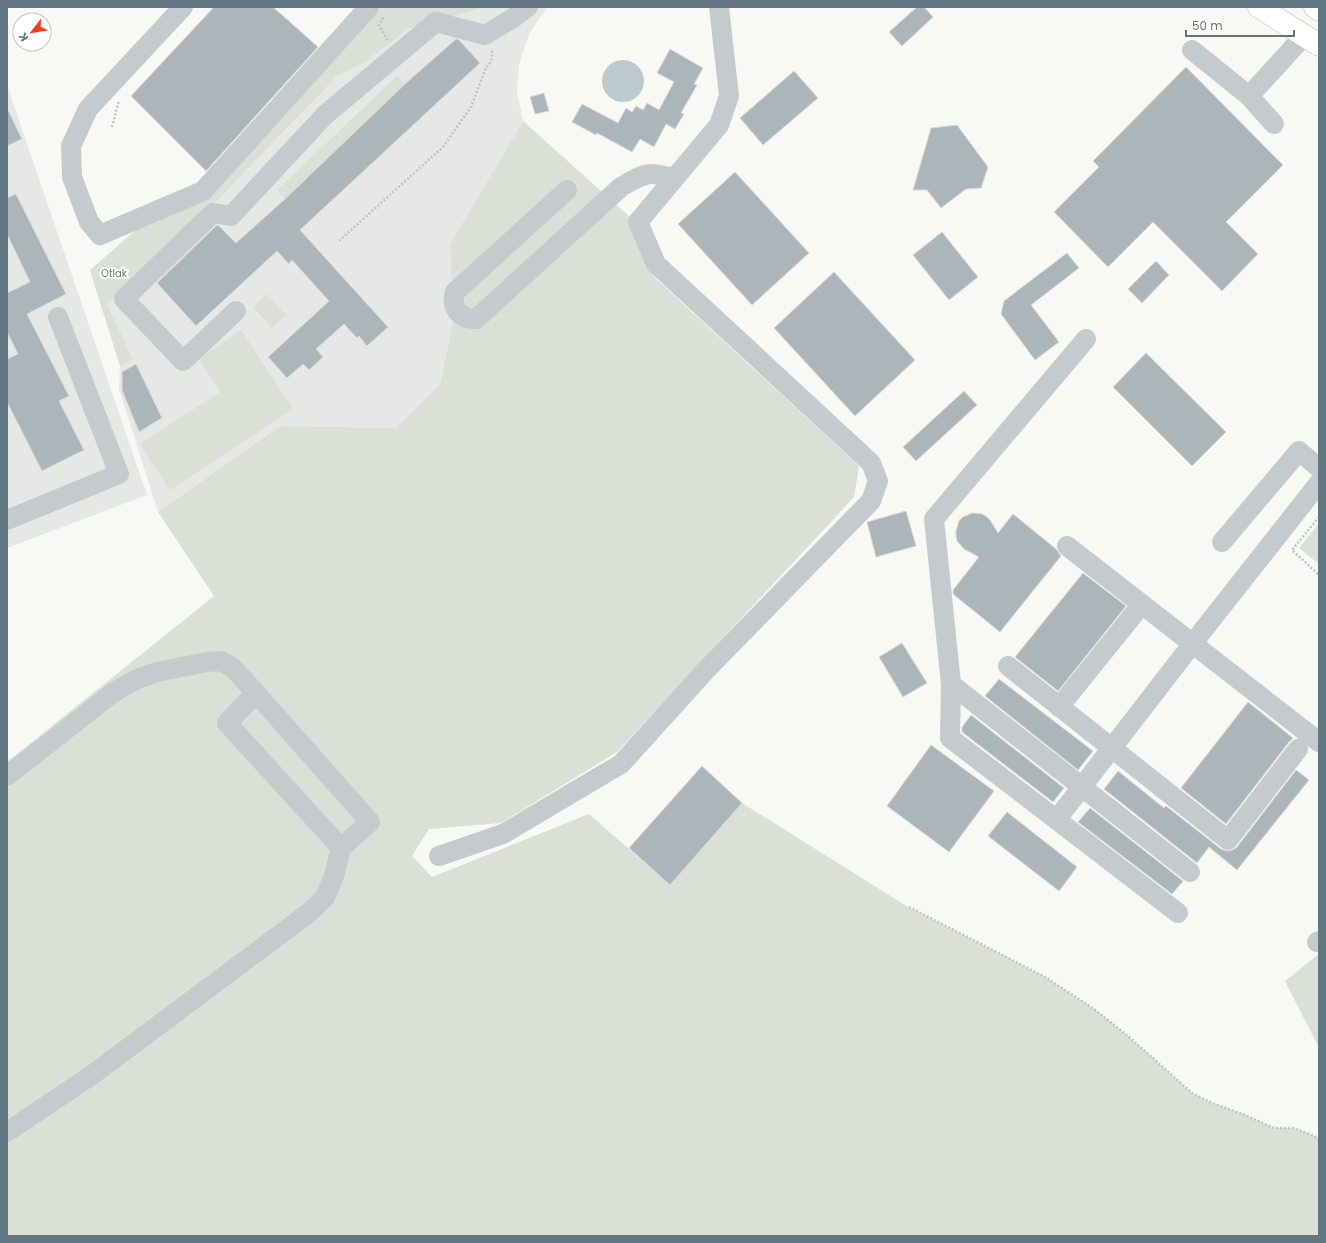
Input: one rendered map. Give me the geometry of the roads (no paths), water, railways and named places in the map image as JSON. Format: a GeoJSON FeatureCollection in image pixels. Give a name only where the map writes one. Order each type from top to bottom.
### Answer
{"type":"FeatureCollection","features":[{"type":"Feature","properties":{"kind":"main road"},"geometry":{"type":"LineString","coordinates":[[1259,7],[1311,40]]}},
{"type":"Feature","properties":{"kind":"main road"},"geometry":{"type":"LineString","coordinates":[[1315,7],[1319,10]]}},
{"type":"Feature","properties":{"kind":"street"},"geometry":{"type":"LineString","coordinates":[[183,7],[88,109],[71,146],[72,177],[89,222],[100,235],[203,191],[374,10]]}},
{"type":"Feature","properties":{"kind":"street"},"geometry":{"type":"LineString","coordinates":[[236,311],[182,361],[124,299],[213,213],[231,216],[325,115],[436,22],[485,35],[528,7]]}},
{"type":"Feature","properties":{"kind":"street"},"geometry":{"type":"LineString","coordinates":[[439,856],[503,834],[621,764],[706,670],[871,501],[878,481],[871,463],[656,264],[638,222],[719,125],[729,96],[718,7]]}},
{"type":"Feature","properties":{"kind":"street"},"geometry":{"type":"LineString","coordinates":[[1249,96],[1311,40]]}},
{"type":"Feature","properties":{"kind":"street"},"geometry":{"type":"LineString","coordinates":[[1192,50],[1249,96],[1274,124]]}},
{"type":"Feature","properties":{"kind":"street"},"geometry":{"type":"LineString","coordinates":[[567,190],[455,292],[455,308],[462,316],[476,319],[628,182],[651,174],[675,178]]}},
{"type":"Feature","properties":{"kind":"street"},"geometry":{"type":"LineString","coordinates":[[7,520],[119,474],[58,317]]}},
{"type":"Feature","properties":{"kind":"street"},"geometry":{"type":"LineString","coordinates":[[1086,339],[934,519],[951,684],[950,738],[1178,913]]}},
{"type":"Feature","properties":{"kind":"street"},"geometry":{"type":"LineString","coordinates":[[1222,542],[1299,451],[1319,468]]}},
{"type":"Feature","properties":{"kind":"street"},"geometry":{"type":"LineString","coordinates":[[1057,819],[1319,483]]}},
{"type":"Feature","properties":{"kind":"street"},"geometry":{"type":"LineString","coordinates":[[1067,546],[1319,742]]}},
{"type":"Feature","properties":{"kind":"street"},"geometry":{"type":"LineString","coordinates":[[1060,707],[1142,604]]}},
{"type":"Feature","properties":{"kind":"street"},"geometry":{"type":"LineString","coordinates":[[7,776],[114,692],[136,680],[157,672],[207,662],[221,661],[233,668],[256,692],[370,822],[341,848],[334,876],[324,897],[310,912],[92,1075],[7,1132]]}},
{"type":"Feature","properties":{"kind":"street"},"geometry":{"type":"LineString","coordinates":[[1008,666],[1228,840],[1298,750]]}},
{"type":"Feature","properties":{"kind":"street"},"geometry":{"type":"LineString","coordinates":[[951,684],[1081,788],[1190,872]]}},
{"type":"Feature","properties":{"kind":"street"},"geometry":{"type":"LineString","coordinates":[[256,692],[227,723],[341,848]]}},
{"type":"Feature","properties":{"kind":"park label","name":"Otlak"},"geometry":{"type":"Point","coordinates":[114,273]}}]}
